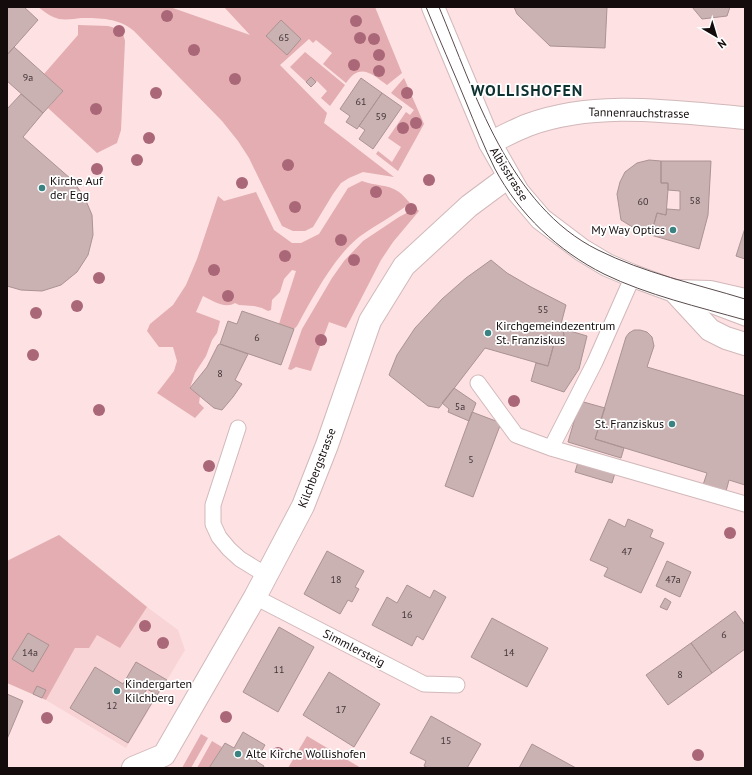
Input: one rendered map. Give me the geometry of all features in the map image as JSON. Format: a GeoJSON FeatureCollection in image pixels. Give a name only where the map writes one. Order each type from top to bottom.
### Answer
{"type":"FeatureCollection","features":[{"type":"Feature","properties":{"kind":"street","name":"Albisstrasse"},"geometry":{"type":"LineString","coordinates":[[433,7],[490,144],[518,192],[537,214],[560,234],[582,250],[607,265],[633,276],[674,291],[710,292],[745,300]]}},
{"type":"Feature","properties":{"kind":"street","name":"Tannenrauchstrasse"},"geometry":{"type":"LineString","coordinates":[[490,144],[528,125],[585,112],[658,111],[745,118]]}},
{"type":"Feature","properties":{"kind":"street","name":"Kilchbergstrasse"},"geometry":{"type":"LineString","coordinates":[[134,768],[160,761],[255,597],[303,506],[327,445],[370,321],[404,266],[469,206],[508,177]]}},
{"type":"Feature","properties":{"kind":"street","name":"Albisstrasse"},"geometry":{"type":"LineString","coordinates":[[674,291],[710,330],[726,338],[745,344]]}},
{"type":"Feature","properties":{"kind":"lane"},"geometry":{"type":"LineString","coordinates":[[551,448],[595,362],[633,276]]}},
{"type":"Feature","properties":{"kind":"lane","name":"Albisstrasse"},"geometry":{"type":"LineString","coordinates":[[674,291],[745,318]]}},
{"type":"Feature","properties":{"kind":"lane"},"geometry":{"type":"LineString","coordinates":[[478,383],[516,434],[551,448],[745,504]]}},
{"type":"Feature","properties":{"kind":"lane"},"geometry":{"type":"LineString","coordinates":[[238,428],[213,505],[213,524],[219,537],[229,549],[240,559],[266,576]]}},
{"type":"Feature","properties":{"kind":"lane","name":"Simmlersteig"},"geometry":{"type":"LineString","coordinates":[[255,597],[424,684],[457,685]]}},
{"type":"Feature","properties":{"kind":"shaded area"},"geometry":{"type":"Polygon","coordinates":[[[38,7],[170,7],[250,35],[224,7],[375,7],[402,73],[387,85],[366,72],[356,73],[346,83],[323,64],[332,53],[316,40],[313,43],[309,39],[280,65],[327,113],[324,123],[394,177],[363,172],[349,178],[341,183],[313,227],[305,231],[293,231],[282,226],[249,158],[238,141],[222,121],[134,31],[116,21],[88,18],[59,19],[51,16],[38,7]]]}},
{"type":"Feature","properties":{"kind":"shaded area"},"geometry":{"type":"Polygon","coordinates":[[[78,25],[108,26],[122,30],[125,41],[121,130],[117,143],[97,153],[48,108],[63,91],[44,74],[78,35],[78,25]]]}},
{"type":"Feature","properties":{"kind":"shaded area"},"geometry":{"type":"Polygon","coordinates":[[[305,52],[345,85],[330,106],[321,98],[327,91],[317,81],[316,82],[311,77],[306,82],[290,67],[305,52]]]}},
{"type":"Feature","properties":{"kind":"shaded area"},"geometry":{"type":"Polygon","coordinates":[[[404,78],[424,124],[398,171],[376,154],[378,151],[392,162],[401,147],[388,138],[406,112],[410,115],[414,110],[391,93],[404,78]]]}},
{"type":"Feature","properties":{"kind":"shaded area"},"geometry":{"type":"Polygon","coordinates":[[[362,181],[395,189],[410,203],[359,237],[350,246],[324,278],[297,326],[294,329],[279,324],[296,271],[292,270],[284,279],[280,292],[272,300],[271,310],[268,311],[254,306],[239,305],[235,303],[231,305],[223,305],[203,296],[196,312],[220,321],[217,333],[212,340],[206,356],[195,373],[190,388],[200,396],[199,403],[204,408],[195,418],[157,393],[174,371],[177,361],[173,347],[159,347],[147,331],[150,324],[173,305],[186,285],[197,259],[218,196],[224,201],[256,192],[274,230],[292,243],[301,243],[319,234],[348,188],[362,181]]]}},
{"type":"Feature","properties":{"kind":"shaded area"},"geometry":{"type":"Polygon","coordinates":[[[416,208],[419,211],[393,242],[381,260],[346,328],[329,322],[311,371],[296,367],[291,370],[288,369],[302,329],[332,278],[344,261],[363,241],[399,217],[416,208]]]}},
{"type":"Feature","properties":{"kind":"shaded area"},"geometry":{"type":"Polygon","coordinates":[[[59,535],[147,607],[178,630],[185,650],[126,748],[46,700],[75,648],[7,561],[59,535]]]}},
{"type":"Feature","properties":{"kind":"shaded area"},"geometry":{"type":"Polygon","coordinates":[[[59,535],[147,607],[120,648],[97,635],[89,648],[75,648],[46,700],[7,683],[7,561],[59,535]]]}},
{"type":"Feature","properties":{"kind":"shaded area"},"geometry":{"type":"Polygon","coordinates":[[[201,734],[208,738],[191,768],[182,768],[201,734]]]}},
{"type":"Feature","properties":{"kind":"shaded area"},"geometry":{"type":"Polygon","coordinates":[[[307,736],[361,768],[288,768],[307,736]]]}},
{"type":"Feature","properties":{"kind":"shaded area"},"geometry":{"type":"Polygon","coordinates":[[[212,741],[222,747],[209,768],[197,768],[212,741]]]}},
{"type":"Feature","properties":{"kind":"building"},"geometry":{"type":"Polygon","coordinates":[[[7,7],[24,7],[38,20],[7,55],[7,7]]]}},
{"type":"Feature","properties":{"kind":"building"},"geometry":{"type":"Polygon","coordinates":[[[514,7],[607,7],[605,48],[550,46],[517,14],[514,7]]]}},
{"type":"Feature","properties":{"kind":"building"},"geometry":{"type":"Polygon","coordinates":[[[692,7],[730,7],[727,16],[702,19],[692,7]]]}},
{"type":"Feature","properties":{"kind":"building"},"geometry":{"type":"Polygon","coordinates":[[[281,20],[301,39],[287,55],[266,36],[281,20]]]}},
{"type":"Feature","properties":{"kind":"building"},"geometry":{"type":"Polygon","coordinates":[[[14,47],[63,91],[43,113],[7,81],[7,55],[14,47]]]}},
{"type":"Feature","properties":{"kind":"building"},"geometry":{"type":"Polygon","coordinates":[[[311,77],[316,82],[311,87],[306,82],[311,77]]]}},
{"type":"Feature","properties":{"kind":"building"},"geometry":{"type":"Polygon","coordinates":[[[361,78],[382,93],[357,129],[346,122],[350,116],[340,109],[361,78]]]}},
{"type":"Feature","properties":{"kind":"building"},"geometry":{"type":"Polygon","coordinates":[[[382,93],[402,107],[373,149],[359,139],[365,130],[359,126],[382,93]]]}},
{"type":"Feature","properties":{"kind":"building","name":"Kirche Auf der Egg"},"geometry":{"type":"Polygon","coordinates":[[[21,94],[43,113],[23,137],[71,179],[84,196],[92,215],[93,235],[88,255],[77,272],[61,285],[42,291],[21,290],[7,286],[7,109],[21,94]]]}},
{"type":"Feature","properties":{"kind":"building"},"geometry":{"type":"Polygon","coordinates":[[[649,160],[661,161],[661,183],[668,183],[666,215],[657,213],[651,235],[634,228],[621,220],[617,194],[620,182],[625,172],[637,163],[649,160]]]}},
{"type":"Feature","properties":{"kind":"building"},"geometry":{"type":"Polygon","coordinates":[[[661,161],[711,161],[708,215],[699,249],[651,235],[657,213],[666,215],[667,209],[680,210],[680,191],[668,190],[668,183],[661,183],[661,161]]]}},
{"type":"Feature","properties":{"kind":"building"},"geometry":{"type":"Polygon","coordinates":[[[745,228],[745,259],[736,256],[745,228]]]}},
{"type":"Feature","properties":{"kind":"building","name":"Kirchgemeindezentrum St. Franziskus"},"geometry":{"type":"Polygon","coordinates":[[[491,260],[507,273],[566,305],[560,328],[564,335],[561,339],[555,340],[548,366],[485,348],[439,408],[428,406],[389,375],[397,355],[415,328],[442,299],[466,278],[491,260]]]}},
{"type":"Feature","properties":{"kind":"building"},"geometry":{"type":"Polygon","coordinates":[[[242,311],[294,329],[281,365],[220,344],[228,321],[237,324],[242,311]]]}},
{"type":"Feature","properties":{"kind":"building","name":"Kirchgemeindezentrum St. Franziskus"},"geometry":{"type":"Polygon","coordinates":[[[560,328],[587,336],[579,369],[564,392],[531,381],[536,363],[548,366],[555,340],[561,339],[564,335],[560,328]]]}},
{"type":"Feature","properties":{"kind":"building","name":"St. Franziskus"},"geometry":{"type":"Polygon","coordinates":[[[634,330],[647,332],[652,337],[654,346],[647,367],[745,396],[745,485],[729,480],[725,495],[702,488],[707,473],[595,439],[626,337],[634,330]]]}},
{"type":"Feature","properties":{"kind":"building"},"geometry":{"type":"Polygon","coordinates":[[[220,344],[248,354],[235,380],[242,384],[222,410],[214,408],[190,388],[207,367],[218,345],[220,344]]]}},
{"type":"Feature","properties":{"kind":"building"},"geometry":{"type":"Polygon","coordinates":[[[454,388],[476,403],[469,421],[448,412],[449,409],[442,403],[454,388]]]}},
{"type":"Feature","properties":{"kind":"building"},"geometry":{"type":"Polygon","coordinates":[[[580,401],[605,408],[595,439],[624,448],[621,458],[568,442],[580,401]]]}},
{"type":"Feature","properties":{"kind":"building"},"geometry":{"type":"Polygon","coordinates":[[[472,412],[501,423],[473,497],[445,486],[472,412]]]}},
{"type":"Feature","properties":{"kind":"building"},"geometry":{"type":"Polygon","coordinates":[[[578,462],[615,473],[612,483],[575,472],[578,462]]]}},
{"type":"Feature","properties":{"kind":"building"},"geometry":{"type":"Polygon","coordinates":[[[609,519],[625,527],[628,519],[653,530],[650,537],[664,543],[641,593],[604,576],[608,568],[590,560],[609,519]]]}},
{"type":"Feature","properties":{"kind":"building"},"geometry":{"type":"Polygon","coordinates":[[[327,551],[364,571],[355,587],[359,589],[352,602],[348,600],[340,614],[304,594],[327,551]]]}},
{"type":"Feature","properties":{"kind":"building"},"geometry":{"type":"Polygon","coordinates":[[[667,561],[691,572],[680,597],[656,586],[667,561]]]}},
{"type":"Feature","properties":{"kind":"building"},"geometry":{"type":"Polygon","coordinates":[[[407,585],[430,598],[434,590],[446,597],[423,640],[417,636],[412,646],[372,625],[387,597],[397,603],[407,585]]]}},
{"type":"Feature","properties":{"kind":"building"},"geometry":{"type":"Polygon","coordinates":[[[665,598],[671,602],[667,610],[660,607],[665,598]]]}},
{"type":"Feature","properties":{"kind":"building"},"geometry":{"type":"Polygon","coordinates":[[[735,611],[745,625],[745,649],[712,673],[691,643],[735,611]]]}},
{"type":"Feature","properties":{"kind":"building"},"geometry":{"type":"Polygon","coordinates":[[[492,618],[548,648],[527,687],[471,657],[492,618]]]}},
{"type":"Feature","properties":{"kind":"building"},"geometry":{"type":"Polygon","coordinates":[[[279,627],[314,647],[278,712],[243,692],[279,627]]]}},
{"type":"Feature","properties":{"kind":"building"},"geometry":{"type":"Polygon","coordinates":[[[28,633],[49,645],[33,672],[12,659],[28,633]]]}},
{"type":"Feature","properties":{"kind":"building"},"geometry":{"type":"Polygon","coordinates":[[[691,643],[712,673],[668,705],[646,675],[691,643]]]}},
{"type":"Feature","properties":{"kind":"building"},"geometry":{"type":"Polygon","coordinates":[[[136,662],[167,680],[157,695],[147,689],[143,695],[153,701],[128,743],[70,708],[95,667],[123,684],[136,662]]]}},
{"type":"Feature","properties":{"kind":"building"},"geometry":{"type":"Polygon","coordinates":[[[329,672],[380,704],[354,747],[303,715],[329,672]]]}},
{"type":"Feature","properties":{"kind":"building"},"geometry":{"type":"Polygon","coordinates":[[[37,686],[46,690],[42,698],[33,694],[37,686]]]}},
{"type":"Feature","properties":{"kind":"building"},"geometry":{"type":"Polygon","coordinates":[[[7,694],[23,701],[7,739],[7,694]]]}},
{"type":"Feature","properties":{"kind":"building"},"geometry":{"type":"Polygon","coordinates":[[[431,716],[481,744],[467,768],[428,768],[424,766],[426,761],[410,753],[431,716]]]}},
{"type":"Feature","properties":{"kind":"building","name":"Alte Kirche Wollishofen"},"geometry":{"type":"Polygon","coordinates":[[[243,732],[265,745],[256,761],[264,766],[263,768],[209,768],[225,743],[234,748],[243,732]]]}},
{"type":"Feature","properties":{"kind":"building"},"geometry":{"type":"Polygon","coordinates":[[[532,744],[576,768],[519,768],[532,744]]]}},
{"type":"Feature","properties":{"kind":"tram line"},"geometry":{"type":"LineString","coordinates":[[426,7],[495,169],[516,201],[541,230],[571,254],[604,274],[673,300],[745,320]]}},
{"type":"Feature","properties":{"kind":"tram line"},"geometry":{"type":"LineString","coordinates":[[439,7],[482,110],[499,144],[518,176],[541,206],[567,230],[598,250],[652,272],[745,299]]}},
{"type":"Feature","properties":{"kind":"place","name":"Kirche Auf der Egg"},"geometry":{"type":"Point","coordinates":[42,188]}},
{"type":"Feature","properties":{"kind":"place","name":"My Way Optics"},"geometry":{"type":"Point","coordinates":[673,230]}},
{"type":"Feature","properties":{"kind":"place","name":"Kirchgemeindezentrum St. Franziskus"},"geometry":{"type":"Point","coordinates":[488,333]}},
{"type":"Feature","properties":{"kind":"place","name":"St. Franziskus"},"geometry":{"type":"Point","coordinates":[672,424]}},
{"type":"Feature","properties":{"kind":"place","name":"Kindergarten Kilchberg"},"geometry":{"type":"Point","coordinates":[117,691]}},
{"type":"Feature","properties":{"kind":"place","name":"Alte Kirche Wollishofen"},"geometry":{"type":"Point","coordinates":[238,754]}},
{"type":"Feature","properties":{"kind":"district","name":"WOLLISHOFEN"},"geometry":{"type":"Point","coordinates":[527,90]}}]}
